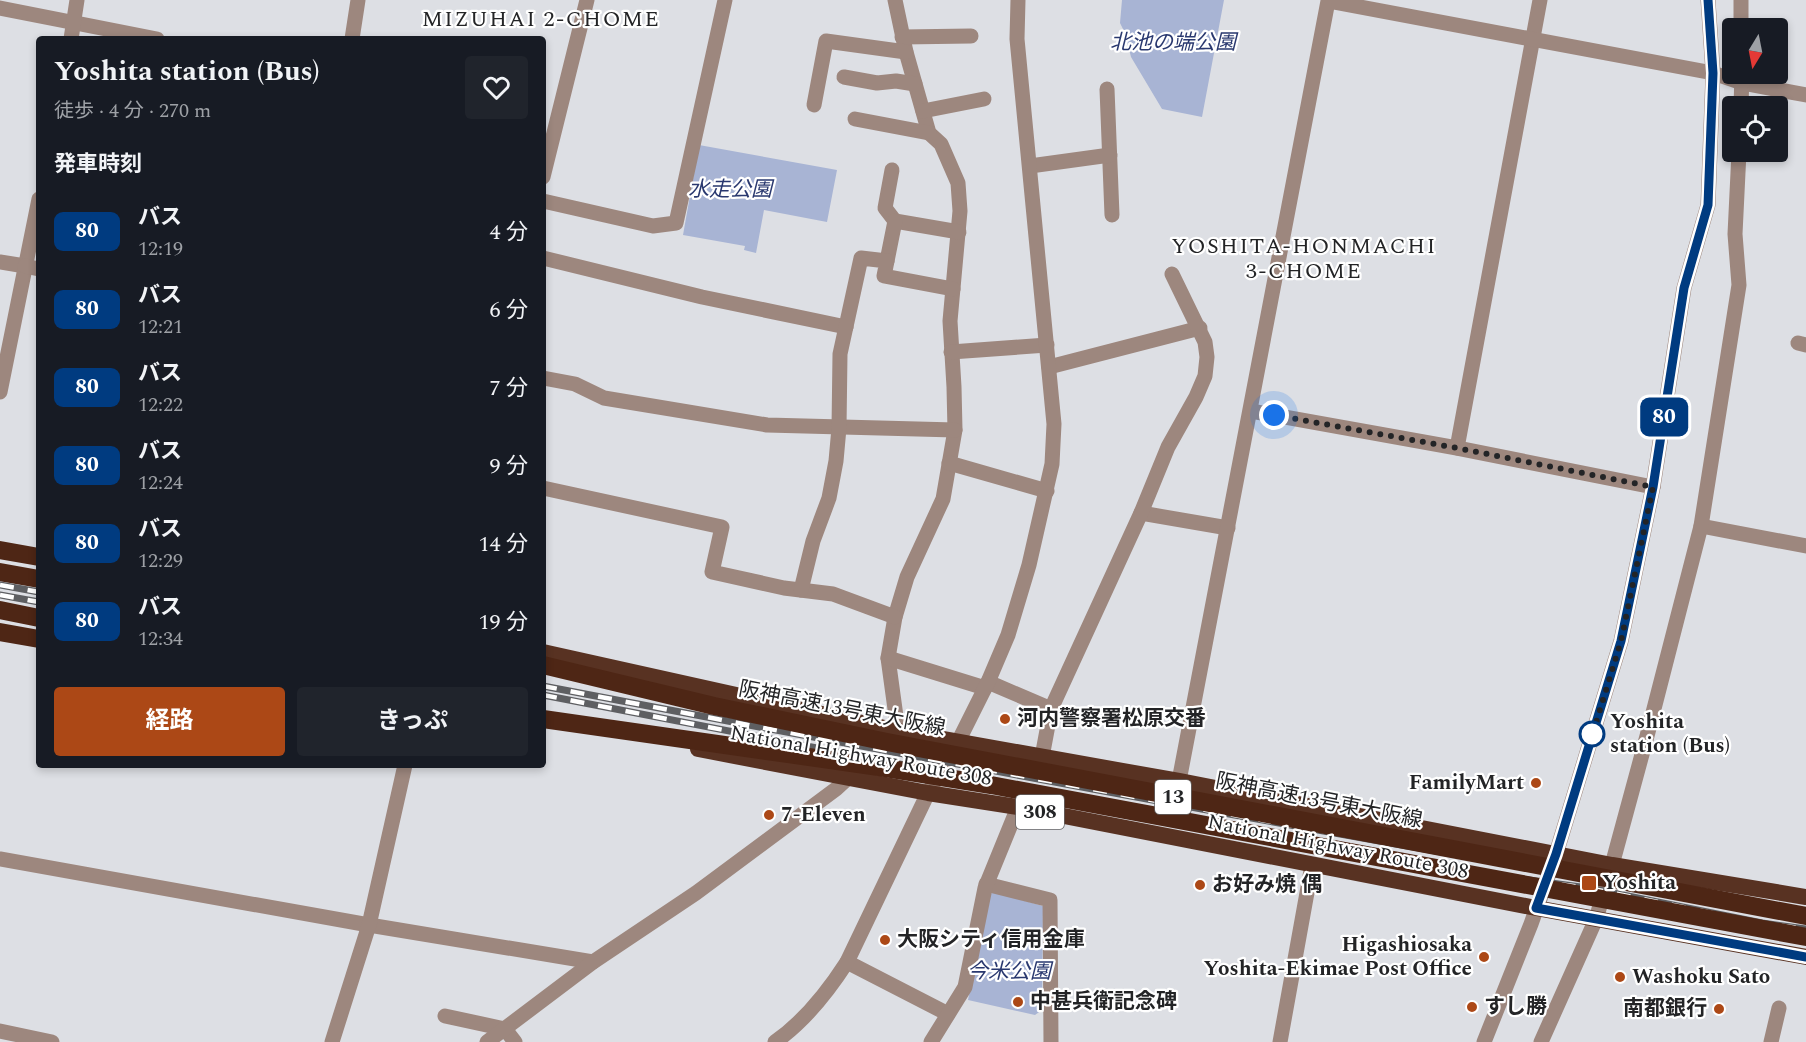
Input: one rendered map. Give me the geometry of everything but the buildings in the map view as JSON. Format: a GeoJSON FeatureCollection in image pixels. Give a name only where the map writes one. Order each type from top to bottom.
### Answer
{"type":"FeatureCollection","features":[{"type":"Feature","properties":{"kind":"highway"},"geometry":{"type":"LineString","coordinates":[[0,543],[36,549]]}},
{"type":"Feature","properties":{"kind":"highway"},"geometry":{"type":"LineString","coordinates":[[0,550],[36,557]]}},
{"type":"Feature","properties":{"kind":"highway"},"geometry":{"type":"LineString","coordinates":[[0,572],[36,578]]}},
{"type":"Feature","properties":{"kind":"highway"},"geometry":{"type":"LineString","coordinates":[[0,610],[36,617]]}},
{"type":"Feature","properties":{"kind":"highway"},"geometry":{"type":"LineString","coordinates":[[0,632],[36,638]]}},
{"type":"Feature","properties":{"kind":"highway"},"geometry":{"type":"LineString","coordinates":[[0,640],[36,646]]}},
{"type":"Feature","properties":{"kind":"highway","name":"National Highway Route 308"},"geometry":{"type":"LineString","coordinates":[[546,653],[898,732],[1179,781],[1612,865],[1806,897]]}},
{"type":"Feature","properties":{"kind":"highway","name":"阪神高速13号東大阪線"},"geometry":{"type":"LineString","coordinates":[[546,666],[714,706],[899,745],[1806,916]]}},
{"type":"Feature","properties":{"kind":"highway"},"geometry":{"type":"LineString","coordinates":[[546,675],[714,706]]}},
{"type":"Feature","properties":{"kind":"highway"},"geometry":{"type":"LineString","coordinates":[[546,714],[638,731]]}},
{"type":"Feature","properties":{"kind":"highway","name":"13"},"geometry":{"type":"LineString","coordinates":[[546,719],[638,731],[991,785],[1806,937]]}},
{"type":"Feature","properties":{"kind":"highway","name":"National Highway Route 308"},"geometry":{"type":"LineString","coordinates":[[546,724],[617,734],[928,793],[1018,807],[1536,908],[1806,957]]}},
{"type":"Feature","properties":{"kind":"street"},"geometry":{"type":"LineString","coordinates":[[72,36],[77,0]]}},
{"type":"Feature","properties":{"kind":"street"},"geometry":{"type":"LineString","coordinates":[[352,36],[358,0]]}},
{"type":"Feature","properties":{"kind":"street"},"geometry":{"type":"LineString","coordinates":[[546,165],[586,0]]}},
{"type":"Feature","properties":{"kind":"street"},"geometry":{"type":"LineString","coordinates":[[546,202],[653,226],[676,222],[725,0]]}},
{"type":"Feature","properties":{"kind":"street"},"geometry":{"type":"LineString","coordinates":[[895,0],[904,44],[929,133]]}},
{"type":"Feature","properties":{"kind":"street"},"geometry":{"type":"LineString","coordinates":[[775,1042],[808,1013],[830,988],[847,962],[928,793],[958,742],[1008,635],[1029,565],[1047,491],[1052,465],[1054,424],[1017,39],[1018,0]]}},
{"type":"Feature","properties":{"kind":"street"},"geometry":{"type":"LineString","coordinates":[[1457,448],[1540,0]]}},
{"type":"Feature","properties":{"kind":"street"},"geometry":{"type":"LineString","coordinates":[[1484,1042],[1556,854],[1621,641],[1653,487],[1684,288],[1708,205],[1713,73],[1708,0]]}},
{"type":"Feature","properties":{"kind":"street"},"geometry":{"type":"LineString","coordinates":[[1741,0],[1741,18]]}},
{"type":"Feature","properties":{"kind":"street"},"geometry":{"type":"LineString","coordinates":[[1179,781],[1329,1],[1722,75]]}},
{"type":"Feature","properties":{"kind":"street"},"geometry":{"type":"LineString","coordinates":[[0,8],[142,36]]}},
{"type":"Feature","properties":{"kind":"street"},"geometry":{"type":"LineString","coordinates":[[814,105],[825,41],[904,44],[971,36]]}},
{"type":"Feature","properties":{"kind":"street"},"geometry":{"type":"LineString","coordinates":[[844,77],[877,83],[896,81],[915,84]]}},
{"type":"Feature","properties":{"kind":"street"},"geometry":{"type":"LineString","coordinates":[[1765,84],[1806,95]]}},
{"type":"Feature","properties":{"kind":"street"},"geometry":{"type":"LineString","coordinates":[[1107,89],[1112,215]]}},
{"type":"Feature","properties":{"kind":"street"},"geometry":{"type":"LineString","coordinates":[[923,111],[984,99]]}},
{"type":"Feature","properties":{"kind":"street"},"geometry":{"type":"LineString","coordinates":[[855,119],[929,133],[941,144],[958,183],[960,211],[950,321],[955,430],[943,499],[907,578],[888,658],[898,732]]}},
{"type":"Feature","properties":{"kind":"street"},"geometry":{"type":"LineString","coordinates":[[1030,166],[1110,155]]}},
{"type":"Feature","properties":{"kind":"street"},"geometry":{"type":"LineString","coordinates":[[1540,1042],[1596,919],[1701,526],[1739,285],[1735,234],[1739,162]]}},
{"type":"Feature","properties":{"kind":"street"},"geometry":{"type":"LineString","coordinates":[[892,170],[885,208],[895,221],[959,232]]}},
{"type":"Feature","properties":{"kind":"street"},"geometry":{"type":"LineString","coordinates":[[895,221],[884,276],[953,289]]}},
{"type":"Feature","properties":{"kind":"street"},"geometry":{"type":"LineString","coordinates":[[0,392],[32,268],[36,229]]}},
{"type":"Feature","properties":{"kind":"street"},"geometry":{"type":"LineString","coordinates":[[801,590],[813,542],[829,498],[836,460],[840,354],[861,258],[887,261]]}},
{"type":"Feature","properties":{"kind":"street"},"geometry":{"type":"LineString","coordinates":[[546,259],[702,297],[846,327]]}},
{"type":"Feature","properties":{"kind":"street"},"geometry":{"type":"LineString","coordinates":[[0,262],[32,268]]}},
{"type":"Feature","properties":{"kind":"street"},"geometry":{"type":"LineString","coordinates":[[1042,757],[1051,708],[1141,513],[1168,447],[1205,376],[1207,357],[1205,342],[1172,274]]}},
{"type":"Feature","properties":{"kind":"street"},"geometry":{"type":"LineString","coordinates":[[1049,367],[1200,328]]}},
{"type":"Feature","properties":{"kind":"street"},"geometry":{"type":"LineString","coordinates":[[951,352],[1047,345]]}},
{"type":"Feature","properties":{"kind":"street"},"geometry":{"type":"LineString","coordinates":[[546,379],[575,384],[604,398],[767,425],[955,430]]}},
{"type":"Feature","properties":{"kind":"street"},"geometry":{"type":"LineString","coordinates":[[1251,411],[1457,448],[1653,487]]}},
{"type":"Feature","properties":{"kind":"street"},"geometry":{"type":"LineString","coordinates":[[949,463],[1047,491]]}},
{"type":"Feature","properties":{"kind":"street"},"geometry":{"type":"LineString","coordinates":[[546,489],[722,527],[712,572],[784,588],[833,594],[896,617]]}},
{"type":"Feature","properties":{"kind":"street"},"geometry":{"type":"LineString","coordinates":[[1141,513],[1228,528]]}},
{"type":"Feature","properties":{"kind":"street"},"geometry":{"type":"LineString","coordinates":[[1701,526],[1806,546]]}},
{"type":"Feature","properties":{"kind":"street"},"geometry":{"type":"LineString","coordinates":[[888,658],[986,685],[1051,708]]}},
{"type":"Feature","properties":{"kind":"street"},"geometry":{"type":"LineString","coordinates":[[332,1042],[369,924],[404,768]]}},
{"type":"Feature","properties":{"kind":"street"},"geometry":{"type":"LineString","coordinates":[[487,1042],[593,962],[696,893],[849,777]]}},
{"type":"Feature","properties":{"kind":"street"},"geometry":{"type":"LineString","coordinates":[[931,1042],[965,987],[986,884],[1018,807]]}},
{"type":"Feature","properties":{"kind":"street"},"geometry":{"type":"LineString","coordinates":[[0,859],[593,962]]}},
{"type":"Feature","properties":{"kind":"street"},"geometry":{"type":"LineString","coordinates":[[1280,1042],[1312,865]]}},
{"type":"Feature","properties":{"kind":"street"},"geometry":{"type":"LineString","coordinates":[[986,884],[1050,900],[1051,1042]]}},
{"type":"Feature","properties":{"kind":"street"},"geometry":{"type":"LineString","coordinates":[[847,962],[948,1014]]}},
{"type":"Feature","properties":{"kind":"street"},"geometry":{"type":"LineString","coordinates":[[1771,1042],[1779,1008]]}},
{"type":"Feature","properties":{"kind":"street"},"geometry":{"type":"LineString","coordinates":[[445,1016],[506,1029],[515,1042]]}},
{"type":"Feature","properties":{"kind":"street"},"geometry":{"type":"LineString","coordinates":[[0,1031],[52,1042]]}},
{"type":"Feature","properties":{"kind":"green space","name":"北池の端公園"},"geometry":{"type":"Polygon","coordinates":[[[1122,0],[1224,0],[1202,117],[1162,109],[1131,57],[1120,23],[1122,0]]]}},
{"type":"Feature","properties":{"kind":"green space","name":"水走公園"},"geometry":{"type":"Polygon","coordinates":[[[699,145],[837,170],[827,222],[764,210],[756,253],[744,250],[745,246],[683,235],[699,145]]]}},
{"type":"Feature","properties":{"kind":"green space","name":"今米公園"},"geometry":{"type":"Polygon","coordinates":[[[993,892],[1043,906],[1042,1010],[1035,1015],[968,1000],[988,896],[993,892]]]}},
{"type":"Feature","properties":{"kind":"railway"},"geometry":{"type":"LineString","coordinates":[[0,585],[36,591]]}},
{"type":"Feature","properties":{"kind":"railway"},"geometry":{"type":"LineString","coordinates":[[0,595],[36,601]]}},
{"type":"Feature","properties":{"kind":"railway"},"geometry":{"type":"LineString","coordinates":[[546,687],[1063,784],[1806,919]]}},
{"type":"Feature","properties":{"kind":"railway"},"geometry":{"type":"LineString","coordinates":[[546,696],[1039,791],[1499,876],[1588,888],[1762,923],[1806,929]]}},
{"type":"Feature","properties":{"kind":"bus line","name":"80"},"geometry":{"type":"LineString","coordinates":[[1708,0],[1713,73],[1708,205],[1684,288],[1653,487],[1621,641],[1556,854],[1536,908],[1806,957]]}},
{"type":"Feature","properties":{"kind":"place","name":"河内警察署松原交番"},"geometry":{"type":"Point","coordinates":[1005,719]}},
{"type":"Feature","properties":{"kind":"place","name":"Yoshita station (Bus)"},"geometry":{"type":"Point","coordinates":[1592,734]}},
{"type":"Feature","properties":{"kind":"place","name":"FamilyMart"},"geometry":{"type":"Point","coordinates":[1536,783]}},
{"type":"Feature","properties":{"kind":"place","name":"7-Eleven"},"geometry":{"type":"Point","coordinates":[769,815]}},
{"type":"Feature","properties":{"kind":"place","name":"Yoshita"},"geometry":{"type":"Point","coordinates":[1589,883]}},
{"type":"Feature","properties":{"kind":"place","name":"お好み焼 偶"},"geometry":{"type":"Point","coordinates":[1200,885]}},
{"type":"Feature","properties":{"kind":"place","name":"大阪シティ信用金庫"},"geometry":{"type":"Point","coordinates":[885,940]}},
{"type":"Feature","properties":{"kind":"place","name":"Higashiosaka Yoshita-Ekimae Post Office"},"geometry":{"type":"Point","coordinates":[1484,957]}},
{"type":"Feature","properties":{"kind":"place","name":"Washoku Sato"},"geometry":{"type":"Point","coordinates":[1620,977]}},
{"type":"Feature","properties":{"kind":"place","name":"中甚兵衛記念碑"},"geometry":{"type":"Point","coordinates":[1018,1002]}},
{"type":"Feature","properties":{"kind":"place","name":"すし勝"},"geometry":{"type":"Point","coordinates":[1472,1007]}},
{"type":"Feature","properties":{"kind":"place","name":"南都銀行"},"geometry":{"type":"Point","coordinates":[1719,1009]}},
{"type":"Feature","properties":{"kind":"district","name":"MIZUHAI 2-CHOME"},"geometry":{"type":"Point","coordinates":[541,19]}},
{"type":"Feature","properties":{"kind":"district","name":"YOSHITA-HONMACHI 3-CHOME"},"geometry":{"type":"Point","coordinates":[1304,258]}},
{"type":"Feature","properties":{"kind":"route"},"geometry":{"type":"LineString","coordinates":[[1274,415],[1653,487],[1621,641],[1592,736],[1592,734]]}}]}
